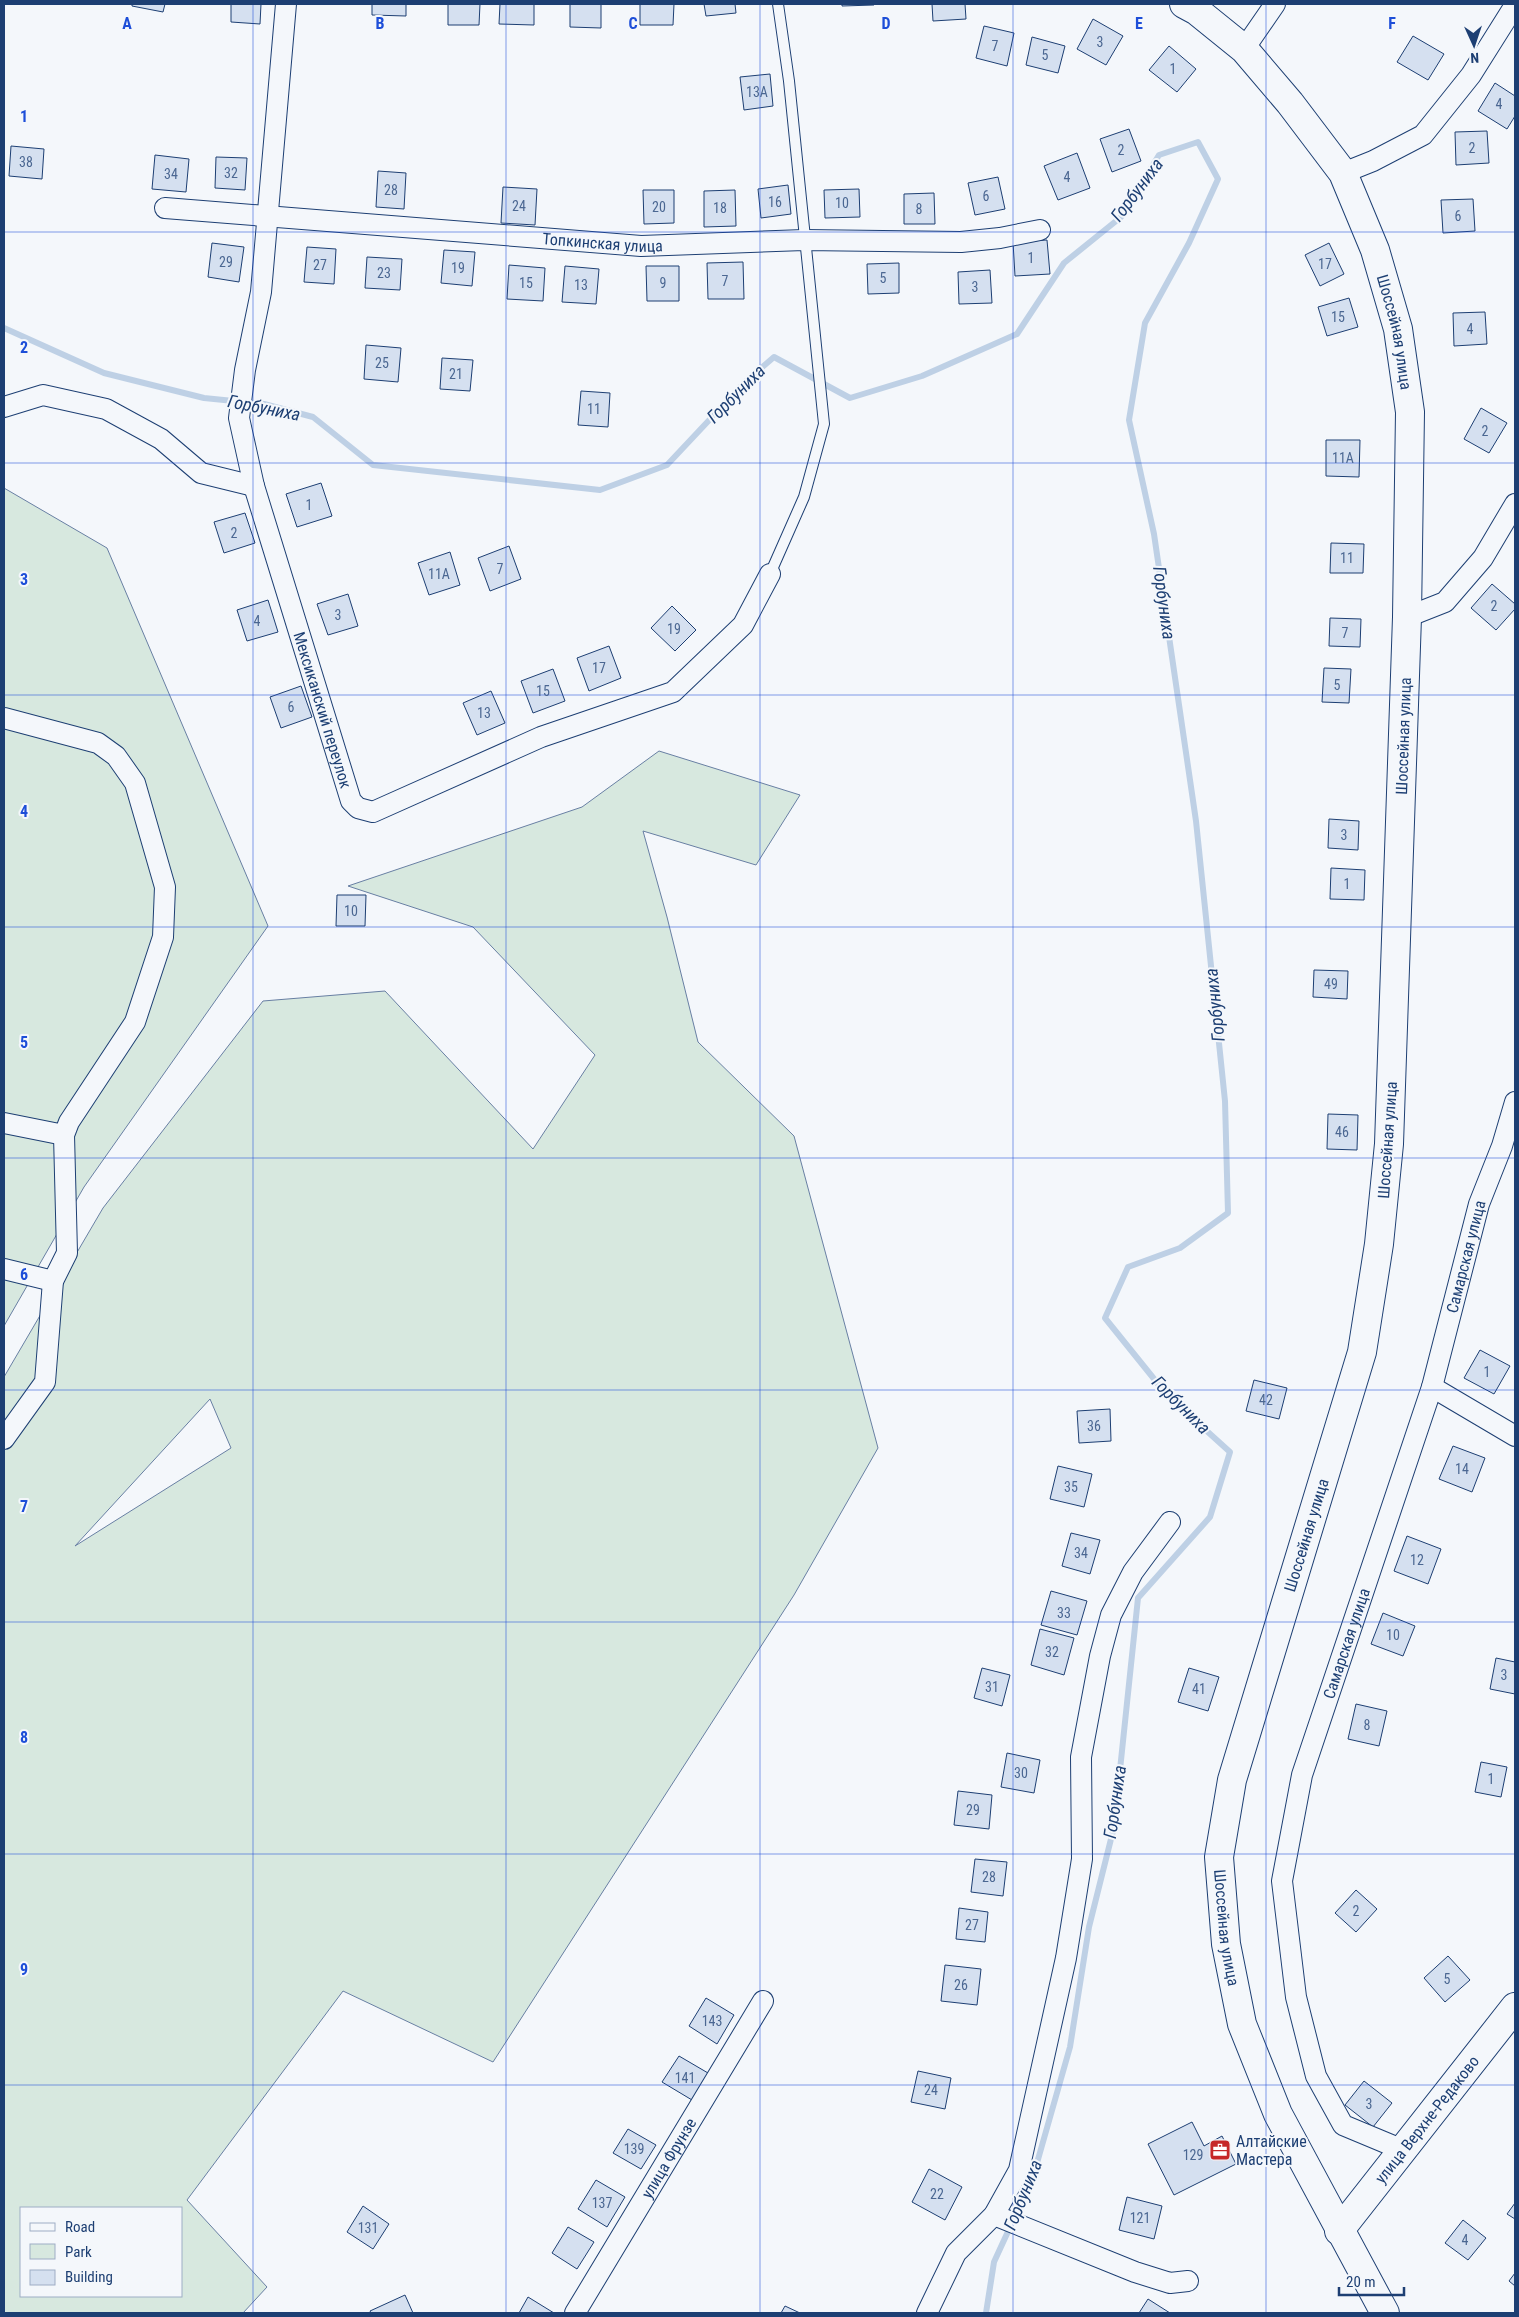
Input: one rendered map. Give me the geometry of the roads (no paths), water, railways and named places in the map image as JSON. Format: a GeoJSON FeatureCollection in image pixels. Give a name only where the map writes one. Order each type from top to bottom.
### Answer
{"type":"FeatureCollection","features":[{"type":"Feature","properties":{"kind":"main road","name":"Шоссейная улица"},"geometry":{"type":"LineString","coordinates":[[1184,4],[1197,11],[1244,49],[1290,103],[1343,173],[1375,250],[1398,329],[1410,412],[1407,617],[1389,1144],[1379,1244],[1362,1352],[1232,1780],[1219,1857],[1226,1944],[1242,2024],[1278,2114],[1384,2313]]}},
{"type":"Feature","properties":{"kind":"main road","name":"улица Верхне-Редаково"},"geometry":{"type":"LineString","coordinates":[[1339,2231],[1515,2007]]}},
{"type":"Feature","properties":{"kind":"street","name":"Мексиканский переулок"},"geometry":{"type":"LineString","coordinates":[[286,4],[261,292],[245,370],[240,418],[254,486],[351,801],[358,808],[373,812],[541,737],[673,692],[743,625],[770,574]]}},
{"type":"Feature","properties":{"kind":"street"},"geometry":{"type":"LineString","coordinates":[[1244,49],[1275,4]]}},
{"type":"Feature","properties":{"kind":"street"},"geometry":{"type":"LineString","coordinates":[[1343,173],[1373,161],[1423,135],[1471,75],[1515,5]]}},
{"type":"Feature","properties":{"kind":"street","name":"Топкинская улица"},"geometry":{"type":"LineString","coordinates":[[165,208],[641,246],[804,240],[961,242],[1000,238],[1040,230]]}},
{"type":"Feature","properties":{"kind":"street"},"geometry":{"type":"LineString","coordinates":[[4,407],[43,395],[106,409],[161,439],[201,473],[254,486]]}},
{"type":"Feature","properties":{"kind":"street"},"geometry":{"type":"LineString","coordinates":[[1407,617],[1445,602],[1458,589],[1483,558],[1515,504]]}},
{"type":"Feature","properties":{"kind":"street"},"geometry":{"type":"LineString","coordinates":[[4,718],[98,743],[116,756],[135,783],[165,886],[163,937],[135,1022],[69,1122],[64,1134],[67,1253],[53,1281],[45,1382],[4,1439]]}},
{"type":"Feature","properties":{"kind":"street","name":"Самарская улица"},"geometry":{"type":"LineString","coordinates":[[1403,2150],[1343,2125],[1316,2076],[1296,1997],[1282,1881],[1302,1775],[1432,1387],[1479,1204],[1502,1146],[1515,1102]]}},
{"type":"Feature","properties":{"kind":"street"},"geometry":{"type":"LineString","coordinates":[[4,1123],[64,1134]]}},
{"type":"Feature","properties":{"kind":"street"},"geometry":{"type":"LineString","coordinates":[[4,1269],[53,1281]]}},
{"type":"Feature","properties":{"kind":"street"},"geometry":{"type":"LineString","coordinates":[[1432,1387],[1515,1436]]}},
{"type":"Feature","properties":{"kind":"street"},"geometry":{"type":"LineString","coordinates":[[927,2313],[956,2253],[994,2214],[1019,2170],[1066,1958],[1082,1859],[1081,1757],[1100,1656],[1111,1615],[1133,1572],[1170,1522]]}},
{"type":"Feature","properties":{"kind":"street","name":"улица Фрунзе"},"geometry":{"type":"LineString","coordinates":[[575,2313],[763,2001]]}},
{"type":"Feature","properties":{"kind":"street"},"geometry":{"type":"LineString","coordinates":[[994,2214],[1135,2272],[1170,2283],[1188,2281]]}},
{"type":"Feature","properties":{"kind":"lane"},"geometry":{"type":"LineString","coordinates":[[770,574],[804,497],[824,424],[804,240],[790,81],[778,4]]}},
{"type":"Feature","properties":{"kind":"waterway","name":"Горбуниха"},"geometry":{"type":"LineString","coordinates":[[4,328],[104,373],[204,398],[264,404],[313,417],[373,465],[600,490],[667,465],[744,383],[774,357],[850,398],[922,376],[1017,334],[1064,263],[1121,217],[1159,155],[1198,142],[1218,179],[1189,243],[1145,323],[1129,420],[1154,534],[1196,821],[1225,1101],[1228,1213],[1180,1248],[1128,1267],[1105,1318],[1167,1395],[1230,1452],[1210,1517],[1138,1598],[1114,1827],[1089,1927],[1070,2047],[1033,2177],[994,2262],[986,2313]]}},
{"type":"Feature","properties":{"kind":"place","name":"Алтайские Мастера"},"geometry":{"type":"Point","coordinates":[1220,2150]}}]}
